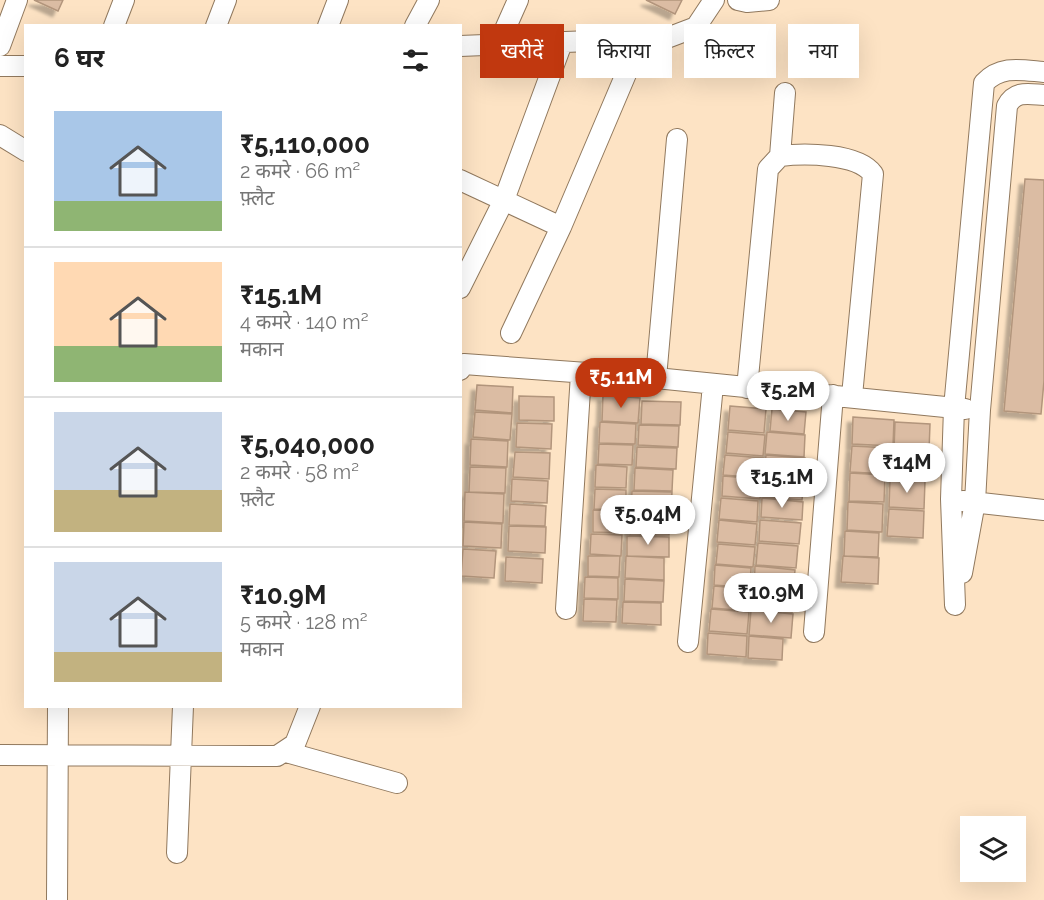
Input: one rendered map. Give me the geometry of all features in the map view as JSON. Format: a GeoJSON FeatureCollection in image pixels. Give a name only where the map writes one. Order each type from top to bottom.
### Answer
{"type":"FeatureCollection","features":[{"type":"Feature","properties":{"kind":"street"},"geometry":{"type":"LineString","coordinates":[[0,46],[17,0]]}},
{"type":"Feature","properties":{"kind":"street"},"geometry":{"type":"LineString","coordinates":[[115,24],[124,0]]}},
{"type":"Feature","properties":{"kind":"street"},"geometry":{"type":"LineString","coordinates":[[217,24],[226,0]]}},
{"type":"Feature","properties":{"kind":"street"},"geometry":{"type":"LineString","coordinates":[[329,24],[338,0]]}},
{"type":"Feature","properties":{"kind":"street"},"geometry":{"type":"LineString","coordinates":[[416,24],[429,0]]}},
{"type":"Feature","properties":{"kind":"street"},"geometry":{"type":"LineString","coordinates":[[507,24],[518,0]]}},
{"type":"Feature","properties":{"kind":"street"},"geometry":{"type":"LineString","coordinates":[[672,36],[696,27],[714,0]]}},
{"type":"Feature","properties":{"kind":"street"},"geometry":{"type":"LineString","coordinates":[[738,0],[769,0]]}},
{"type":"Feature","properties":{"kind":"street"},"geometry":{"type":"LineString","coordinates":[[462,46],[480,45]]}},
{"type":"Feature","properties":{"kind":"street"},"geometry":{"type":"LineString","coordinates":[[0,66],[24,66]]}},
{"type":"Feature","properties":{"kind":"street"},"geometry":{"type":"LineString","coordinates":[[1044,72],[1003,70],[992,75],[984,83],[954,408],[951,500],[955,605],[975,502],[980,411],[1007,106],[1018,94],[1044,95]]}},
{"type":"Feature","properties":{"kind":"street"},"geometry":{"type":"LineString","coordinates":[[992,75],[1011,99]]}},
{"type":"Feature","properties":{"kind":"street"},"geometry":{"type":"LineString","coordinates":[[462,284],[504,200],[549,78]]}},
{"type":"Feature","properties":{"kind":"street"},"geometry":{"type":"LineString","coordinates":[[511,333],[561,227],[624,78]]}},
{"type":"Feature","properties":{"kind":"street"},"geometry":{"type":"LineString","coordinates":[[747,387],[768,169],[780,156],[785,93]]}},
{"type":"Feature","properties":{"kind":"street"},"geometry":{"type":"LineString","coordinates":[[0,135],[24,150]]}},
{"type":"Feature","properties":{"kind":"street"},"geometry":{"type":"LineString","coordinates":[[656,378],[677,139]]}},
{"type":"Feature","properties":{"kind":"street"},"geometry":{"type":"LineString","coordinates":[[780,156],[819,155],[855,162],[869,168],[873,174],[814,632]]}},
{"type":"Feature","properties":{"kind":"street"},"geometry":{"type":"LineString","coordinates":[[462,181],[561,227]]}},
{"type":"Feature","properties":{"kind":"street"},"geometry":{"type":"LineString","coordinates":[[462,367],[464,364],[656,378],[713,385],[843,395],[980,411]]}},
{"type":"Feature","properties":{"kind":"street"},"geometry":{"type":"LineString","coordinates":[[566,609],[581,374]]}},
{"type":"Feature","properties":{"kind":"street"},"geometry":{"type":"LineString","coordinates":[[688,642],[713,385]]}},
{"type":"Feature","properties":{"kind":"street"},"geometry":{"type":"LineString","coordinates":[[951,500],[1044,510]]}},
{"type":"Feature","properties":{"kind":"street"},"geometry":{"type":"LineString","coordinates":[[57,900],[58,708]]}},
{"type":"Feature","properties":{"kind":"street"},"geometry":{"type":"LineString","coordinates":[[177,853],[183,755],[183,708]]}},
{"type":"Feature","properties":{"kind":"street"},"geometry":{"type":"LineString","coordinates":[[286,753],[302,732],[309,708]]}},
{"type":"Feature","properties":{"kind":"street"},"geometry":{"type":"LineString","coordinates":[[0,755],[258,757],[286,753],[397,783]]}},
{"type":"Feature","properties":{"kind":"building"},"geometry":{"type":"Polygon","coordinates":[[[34,0],[63,0],[58,11],[34,0]]]}},
{"type":"Feature","properties":{"kind":"building"},"geometry":{"type":"Polygon","coordinates":[[[646,0],[682,0],[675,14],[646,0]]]}},
{"type":"Feature","properties":{"kind":"building"},"geometry":{"type":"Polygon","coordinates":[[[1025,179],[1044,180],[1044,381],[1041,414],[1004,411],[1025,179]]]}},
{"type":"Feature","properties":{"kind":"building"},"geometry":{"type":"Polygon","coordinates":[[[477,385],[513,387],[512,413],[475,410],[477,385]]]}},
{"type":"Feature","properties":{"kind":"building"},"geometry":{"type":"Polygon","coordinates":[[[603,395],[640,398],[638,423],[602,421],[603,395]]]}},
{"type":"Feature","properties":{"kind":"building"},"geometry":{"type":"Polygon","coordinates":[[[519,396],[554,397],[554,421],[519,420],[519,396]]]}},
{"type":"Feature","properties":{"kind":"building"},"geometry":{"type":"Polygon","coordinates":[[[642,401],[681,402],[680,425],[641,424],[642,401]]]}},
{"type":"Feature","properties":{"kind":"building"},"geometry":{"type":"Polygon","coordinates":[[[730,406],[766,409],[764,433],[728,430],[730,406]]]}},
{"type":"Feature","properties":{"kind":"building"},"geometry":{"type":"Polygon","coordinates":[[[772,409],[806,412],[804,434],[770,431],[772,409]]]}},
{"type":"Feature","properties":{"kind":"building"},"geometry":{"type":"Polygon","coordinates":[[[475,412],[512,414],[510,440],[473,437],[475,412]]]}},
{"type":"Feature","properties":{"kind":"building"},"geometry":{"type":"Polygon","coordinates":[[[853,417],[894,420],[893,446],[852,444],[853,417]]]}},
{"type":"Feature","properties":{"kind":"building"},"geometry":{"type":"Polygon","coordinates":[[[600,422],[636,424],[635,444],[599,443],[600,422]]]}},
{"type":"Feature","properties":{"kind":"building"},"geometry":{"type":"Polygon","coordinates":[[[895,422],[930,424],[929,451],[894,450],[895,422]]]}},
{"type":"Feature","properties":{"kind":"building"},"geometry":{"type":"Polygon","coordinates":[[[517,423],[552,424],[551,449],[516,447],[517,423]]]}},
{"type":"Feature","properties":{"kind":"building"},"geometry":{"type":"Polygon","coordinates":[[[639,425],[679,426],[678,447],[638,445],[639,425]]]}},
{"type":"Feature","properties":{"kind":"building"},"geometry":{"type":"Polygon","coordinates":[[[728,432],[765,435],[763,456],[726,453],[728,432]]]}},
{"type":"Feature","properties":{"kind":"building"},"geometry":{"type":"Polygon","coordinates":[[[767,432],[805,435],[804,457],[765,454],[767,432]]]}},
{"type":"Feature","properties":{"kind":"building"},"geometry":{"type":"Polygon","coordinates":[[[471,439],[508,441],[507,467],[470,465],[471,439]]]}},
{"type":"Feature","properties":{"kind":"building"},"geometry":{"type":"Polygon","coordinates":[[[599,444],[633,445],[632,465],[598,464],[599,444]]]}},
{"type":"Feature","properties":{"kind":"building"},"geometry":{"type":"Polygon","coordinates":[[[852,446],[890,448],[888,474],[850,472],[852,446]]]}},
{"type":"Feature","properties":{"kind":"building"},"geometry":{"type":"Polygon","coordinates":[[[637,447],[677,448],[676,469],[636,467],[637,447]]]}},
{"type":"Feature","properties":{"kind":"building"},"geometry":{"type":"Polygon","coordinates":[[[892,451],[927,453],[926,480],[891,478],[892,451]]]}},
{"type":"Feature","properties":{"kind":"building"},"geometry":{"type":"Polygon","coordinates":[[[515,452],[550,453],[549,479],[513,477],[515,452]]]}},
{"type":"Feature","properties":{"kind":"building"},"geometry":{"type":"Polygon","coordinates":[[[725,455],[764,458],[762,478],[723,475],[725,455]]]}},
{"type":"Feature","properties":{"kind":"building"},"geometry":{"type":"Polygon","coordinates":[[[766,455],[805,458],[803,478],[764,475],[766,455]]]}},
{"type":"Feature","properties":{"kind":"building"},"geometry":{"type":"Polygon","coordinates":[[[596,465],[627,467],[626,488],[595,487],[596,465]]]}},
{"type":"Feature","properties":{"kind":"building"},"geometry":{"type":"Polygon","coordinates":[[[470,467],[506,468],[505,493],[469,492],[470,467]]]}},
{"type":"Feature","properties":{"kind":"building"},"geometry":{"type":"Polygon","coordinates":[[[635,468],[673,470],[672,491],[634,490],[635,468]]]}},
{"type":"Feature","properties":{"kind":"building"},"geometry":{"type":"Polygon","coordinates":[[[850,473],[885,475],[884,502],[849,501],[850,473]]]}},
{"type":"Feature","properties":{"kind":"building"},"geometry":{"type":"Polygon","coordinates":[[[723,476],[762,479],[760,499],[722,496],[723,476]]]}},
{"type":"Feature","properties":{"kind":"building"},"geometry":{"type":"Polygon","coordinates":[[[764,477],[804,480],[802,500],[762,497],[764,477]]]}},
{"type":"Feature","properties":{"kind":"building"},"geometry":{"type":"Polygon","coordinates":[[[512,479],[548,481],[547,503],[511,501],[512,479]]]}},
{"type":"Feature","properties":{"kind":"building"},"geometry":{"type":"Polygon","coordinates":[[[890,480],[925,481],[924,509],[889,507],[890,480]]]}},
{"type":"Feature","properties":{"kind":"building"},"geometry":{"type":"Polygon","coordinates":[[[595,489],[626,490],[626,510],[594,509],[595,489]]]}},
{"type":"Feature","properties":{"kind":"building"},"geometry":{"type":"Polygon","coordinates":[[[632,491],[672,492],[671,512],[631,511],[632,491]]]}},
{"type":"Feature","properties":{"kind":"building"},"geometry":{"type":"Polygon","coordinates":[[[465,492],[504,494],[503,523],[464,521],[465,492]]]}},
{"type":"Feature","properties":{"kind":"building"},"geometry":{"type":"Polygon","coordinates":[[[721,498],[758,501],[757,522],[719,519],[721,498]]]}},
{"type":"Feature","properties":{"kind":"building"},"geometry":{"type":"Polygon","coordinates":[[[762,498],[803,502],[802,520],[761,517],[762,498]]]}},
{"type":"Feature","properties":{"kind":"building"},"geometry":{"type":"Polygon","coordinates":[[[848,502],[883,504],[882,532],[847,530],[848,502]]]}},
{"type":"Feature","properties":{"kind":"building"},"geometry":{"type":"Polygon","coordinates":[[[510,504],[546,506],[545,526],[509,525],[510,504]]]}},
{"type":"Feature","properties":{"kind":"building"},"geometry":{"type":"Polygon","coordinates":[[[889,509],[924,511],[923,538],[887,536],[889,509]]]}},
{"type":"Feature","properties":{"kind":"building"},"geometry":{"type":"Polygon","coordinates":[[[593,510],[625,511],[624,533],[593,532],[593,510]]]}},
{"type":"Feature","properties":{"kind":"building"},"geometry":{"type":"Polygon","coordinates":[[[631,513],[670,514],[669,535],[630,535],[631,513]]]}},
{"type":"Feature","properties":{"kind":"building"},"geometry":{"type":"Polygon","coordinates":[[[719,520],[757,524],[755,545],[717,542],[719,520]]]}},
{"type":"Feature","properties":{"kind":"building"},"geometry":{"type":"Polygon","coordinates":[[[760,520],[801,523],[799,544],[759,541],[760,520]]]}},
{"type":"Feature","properties":{"kind":"building"},"geometry":{"type":"Polygon","coordinates":[[[464,522],[502,524],[501,548],[463,546],[464,522]]]}},
{"type":"Feature","properties":{"kind":"building"},"geometry":{"type":"Polygon","coordinates":[[[509,526],[546,527],[545,553],[508,551],[509,526]]]}},
{"type":"Feature","properties":{"kind":"building"},"geometry":{"type":"Polygon","coordinates":[[[845,531],[879,533],[878,557],[844,556],[845,531]]]}},
{"type":"Feature","properties":{"kind":"building"},"geometry":{"type":"Polygon","coordinates":[[[591,534],[622,535],[621,556],[590,554],[591,534]]]}},
{"type":"Feature","properties":{"kind":"building"},"geometry":{"type":"Polygon","coordinates":[[[627,536],[669,537],[669,557],[627,556],[627,536]]]}},
{"type":"Feature","properties":{"kind":"building"},"geometry":{"type":"Polygon","coordinates":[[[758,543],[798,546],[796,568],[756,565],[758,543]]]}},
{"type":"Feature","properties":{"kind":"building"},"geometry":{"type":"Polygon","coordinates":[[[718,544],[755,547],[753,567],[716,564],[718,544]]]}},
{"type":"Feature","properties":{"kind":"building"},"geometry":{"type":"Polygon","coordinates":[[[463,549],[496,551],[494,578],[462,576],[463,549]]]}},
{"type":"Feature","properties":{"kind":"building"},"geometry":{"type":"Polygon","coordinates":[[[588,556],[620,556],[619,577],[588,576],[588,556]]]}},
{"type":"Feature","properties":{"kind":"building"},"geometry":{"type":"Polygon","coordinates":[[[626,556],[664,558],[664,580],[625,578],[626,556]]]}},
{"type":"Feature","properties":{"kind":"building"},"geometry":{"type":"Polygon","coordinates":[[[843,556],[879,558],[878,584],[841,582],[843,556]]]}},
{"type":"Feature","properties":{"kind":"building"},"geometry":{"type":"Polygon","coordinates":[[[506,557],[543,559],[542,583],[505,581],[506,557]]]}},
{"type":"Feature","properties":{"kind":"building"},"geometry":{"type":"Polygon","coordinates":[[[715,565],[751,568],[750,588],[714,585],[715,565]]]}},
{"type":"Feature","properties":{"kind":"building"},"geometry":{"type":"Polygon","coordinates":[[[755,566],[795,570],[793,591],[754,588],[755,566]]]}},
{"type":"Feature","properties":{"kind":"building"},"geometry":{"type":"Polygon","coordinates":[[[585,577],[618,578],[618,599],[584,598],[585,577]]]}},
{"type":"Feature","properties":{"kind":"building"},"geometry":{"type":"Polygon","coordinates":[[[625,579],[664,581],[663,602],[624,601],[625,579]]]}},
{"type":"Feature","properties":{"kind":"building"},"geometry":{"type":"Polygon","coordinates":[[[714,586],[750,589],[748,611],[712,608],[714,586]]]}},
{"type":"Feature","properties":{"kind":"building"},"geometry":{"type":"Polygon","coordinates":[[[754,590],[793,593],[792,612],[752,609],[754,590]]]}},
{"type":"Feature","properties":{"kind":"building"},"geometry":{"type":"Polygon","coordinates":[[[584,599],[617,600],[616,622],[583,621],[584,599]]]}},
{"type":"Feature","properties":{"kind":"building"},"geometry":{"type":"Polygon","coordinates":[[[623,602],[661,603],[661,625],[622,623],[623,602]]]}},
{"type":"Feature","properties":{"kind":"building"},"geometry":{"type":"Polygon","coordinates":[[[711,609],[749,612],[747,634],[709,631],[711,609]]]}},
{"type":"Feature","properties":{"kind":"building"},"geometry":{"type":"Polygon","coordinates":[[[751,610],[793,614],[791,638],[749,635],[751,610]]]}},
{"type":"Feature","properties":{"kind":"building"},"geometry":{"type":"Polygon","coordinates":[[[708,633],[747,636],[746,657],[707,654],[708,633]]]}},
{"type":"Feature","properties":{"kind":"building"},"geometry":{"type":"Polygon","coordinates":[[[749,636],[783,639],[782,660],[748,658],[749,636]]]}}]}
